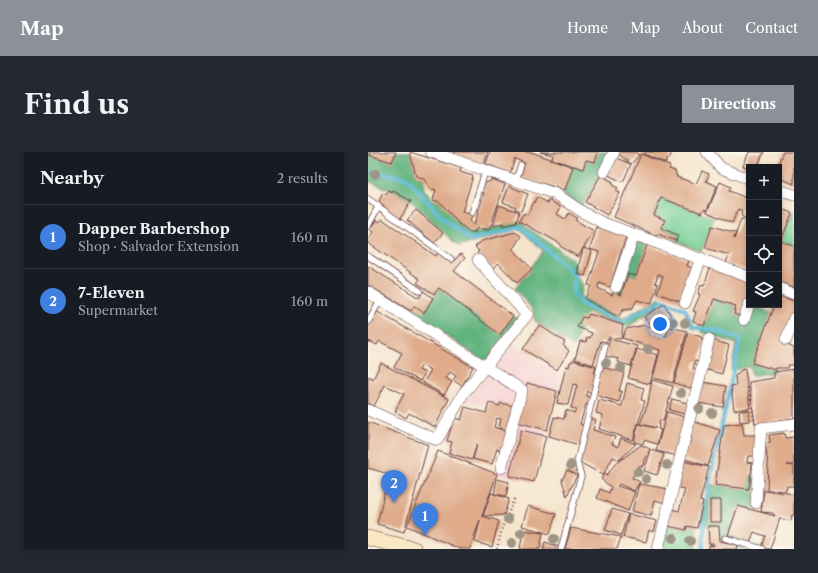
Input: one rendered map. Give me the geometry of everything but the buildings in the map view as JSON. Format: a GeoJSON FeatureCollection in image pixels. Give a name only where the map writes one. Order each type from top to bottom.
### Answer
{"type":"FeatureCollection","features":[{"type":"Feature","properties":{"kind":"main road"},"geometry":{"type":"LineString","coordinates":[[368,538],[406,548]]}},
{"type":"Feature","properties":{"kind":"street"},"geometry":{"type":"LineString","coordinates":[[431,152],[449,155],[556,194],[584,213],[634,235],[701,258],[746,276]]}},
{"type":"Feature","properties":{"kind":"street"},"geometry":{"type":"LineString","coordinates":[[604,172],[614,152]]}},
{"type":"Feature","properties":{"kind":"street"},"geometry":{"type":"LineString","coordinates":[[707,152],[721,168],[746,178]]}},
{"type":"Feature","properties":{"kind":"street"},"geometry":{"type":"LineString","coordinates":[[782,191],[794,195]]}},
{"type":"Feature","properties":{"kind":"street"},"geometry":{"type":"LineString","coordinates":[[616,288],[634,235]]}},
{"type":"Feature","properties":{"kind":"street"},"geometry":{"type":"LineString","coordinates":[[685,303],[701,258]]}},
{"type":"Feature","properties":{"kind":"street"},"geometry":{"type":"LineString","coordinates":[[368,410],[437,440],[463,394],[527,315],[478,260]]}},
{"type":"Feature","properties":{"kind":"street"},"geometry":{"type":"LineString","coordinates":[[782,289],[794,294]]}},
{"type":"Feature","properties":{"kind":"street"},"geometry":{"type":"LineString","coordinates":[[368,292],[522,390],[501,468]]}},
{"type":"Feature","properties":{"kind":"street"},"geometry":{"type":"LineString","coordinates":[[744,320],[748,308]]}},
{"type":"Feature","properties":{"kind":"street"},"geometry":{"type":"LineString","coordinates":[[786,340],[794,318]]}},
{"type":"Feature","properties":{"kind":"street"},"geometry":{"type":"LineString","coordinates":[[658,549],[709,340]]}},
{"type":"Feature","properties":{"kind":"street"},"geometry":{"type":"LineString","coordinates":[[756,503],[761,428],[794,424]]}},
{"type":"Feature","properties":{"kind":"lane"},"geometry":{"type":"LineString","coordinates":[[516,179],[521,165]]}},
{"type":"Feature","properties":{"kind":"lane"},"geometry":{"type":"LineString","coordinates":[[472,213],[486,169]]}},
{"type":"Feature","properties":{"kind":"lane"},"geometry":{"type":"LineString","coordinates":[[368,199],[451,259]]}},
{"type":"Feature","properties":{"kind":"lane"},"geometry":{"type":"LineString","coordinates":[[368,226],[378,207]]}},
{"type":"Feature","properties":{"kind":"lane"},"geometry":{"type":"LineString","coordinates":[[368,256],[420,290]]}},
{"type":"Feature","properties":{"kind":"lane"},"geometry":{"type":"LineString","coordinates":[[368,322],[380,300]]}},
{"type":"Feature","properties":{"kind":"lane"},"geometry":{"type":"LineString","coordinates":[[561,549],[581,476],[577,462],[605,346]]}},
{"type":"Feature","properties":{"kind":"lane"},"geometry":{"type":"LineString","coordinates":[[725,538],[762,549]]}},
{"type":"Feature","properties":{"kind":"path"},"geometry":{"type":"LineString","coordinates":[[748,387],[755,425],[761,428]]}},
{"type":"Feature","properties":{"kind":"path"},"geometry":{"type":"LineString","coordinates":[[497,549],[502,528],[515,497]]}},
{"type":"Feature","properties":{"kind":"shaded area"},"geometry":{"type":"Polygon","coordinates":[[[514,344],[561,376],[534,482],[496,474],[517,404],[465,403],[514,344]]]}},
{"type":"Feature","properties":{"kind":"green space"},"geometry":{"type":"Polygon","coordinates":[[[368,152],[370,152],[369,155],[392,162],[396,152],[410,152],[416,176],[423,178],[424,189],[433,200],[440,202],[470,234],[520,222],[574,260],[578,278],[583,285],[581,297],[622,319],[660,297],[659,305],[628,327],[587,312],[574,347],[535,321],[532,309],[515,289],[543,251],[520,229],[458,246],[411,201],[393,191],[368,181],[368,152]]]}},
{"type":"Feature","properties":{"kind":"green space"},"geometry":{"type":"Polygon","coordinates":[[[598,152],[611,152],[601,173],[580,208],[562,194],[565,190],[573,166],[583,169],[586,160],[595,162],[598,152]]]}},
{"type":"Feature","properties":{"kind":"green space"},"geometry":{"type":"Polygon","coordinates":[[[661,198],[714,218],[701,251],[676,241],[678,235],[661,228],[664,220],[654,215],[661,198]]]}},
{"type":"Feature","properties":{"kind":"green space"},"geometry":{"type":"Polygon","coordinates":[[[794,209],[794,246],[782,241],[794,209]]]}},
{"type":"Feature","properties":{"kind":"green space"},"geometry":{"type":"Polygon","coordinates":[[[635,240],[647,245],[636,276],[628,274],[621,295],[616,292],[635,240]]]}},
{"type":"Feature","properties":{"kind":"green space"},"geometry":{"type":"Polygon","coordinates":[[[439,288],[500,334],[513,316],[518,319],[485,362],[411,311],[414,306],[424,312],[439,288]]]}},
{"type":"Feature","properties":{"kind":"green space"},"geometry":{"type":"Polygon","coordinates":[[[714,299],[736,306],[734,314],[742,317],[750,308],[759,308],[771,313],[752,363],[776,370],[775,372],[751,376],[750,367],[731,370],[736,344],[701,332],[714,299]]]}},
{"type":"Feature","properties":{"kind":"green space"},"geometry":{"type":"Polygon","coordinates":[[[750,476],[755,476],[755,509],[738,506],[728,535],[766,549],[737,549],[738,545],[720,539],[718,526],[701,525],[707,484],[749,489],[750,476]]]}},
{"type":"Feature","properties":{"kind":"green space"},"geometry":{"type":"Polygon","coordinates":[[[668,526],[686,530],[687,526],[697,528],[696,549],[661,549],[668,526]]]}},
{"type":"Feature","properties":{"kind":"waterway"},"geometry":{"type":"LineString","coordinates":[[368,171],[407,178],[443,219],[471,240],[521,227],[575,275],[573,293],[583,305],[621,322],[661,300],[685,309],[693,327],[718,331],[740,339],[705,503],[703,549]]}},
{"type":"Feature","properties":{"kind":"place","name":"7-Eleven"},"geometry":{"type":"Point","coordinates":[394,503]}},
{"type":"Feature","properties":{"kind":"place","name":"Dapper Barbershop"},"geometry":{"type":"Point","coordinates":[425,536]}}]}
